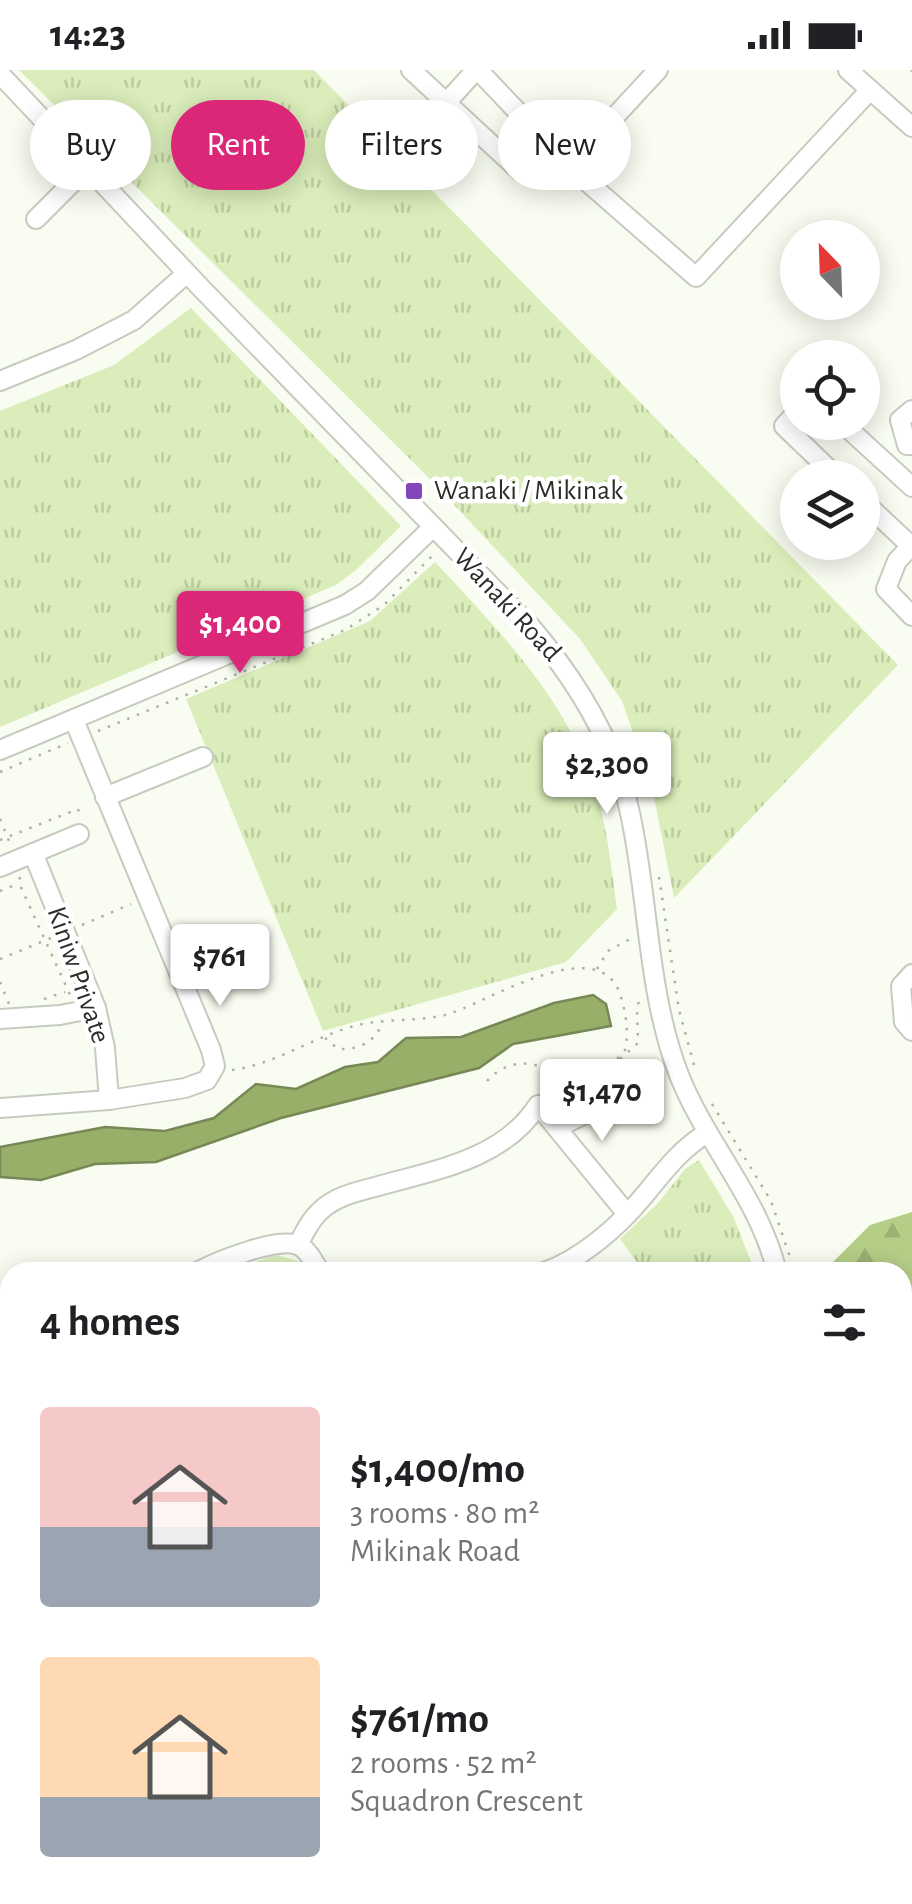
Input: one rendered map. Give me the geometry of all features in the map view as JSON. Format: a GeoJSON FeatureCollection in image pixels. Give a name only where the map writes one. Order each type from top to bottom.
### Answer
{"type":"FeatureCollection","features":[{"type":"Feature","properties":{"kind":"street"},"geometry":{"type":"LineString","coordinates":[[411,70],[441,100]]}},
{"type":"Feature","properties":{"kind":"street"},"geometry":{"type":"LineString","coordinates":[[449,100],[477,70],[506,100]]}},
{"type":"Feature","properties":{"kind":"street"},"geometry":{"type":"LineString","coordinates":[[630,100],[658,70]]}},
{"type":"Feature","properties":{"kind":"street"},"geometry":{"type":"LineString","coordinates":[[848,70],[912,126]]}},
{"type":"Feature","properties":{"kind":"street","name":"Wanaki Road"},"geometry":{"type":"LineString","coordinates":[[0,74],[30,106]]}},
{"type":"Feature","properties":{"kind":"street"},"geometry":{"type":"LineString","coordinates":[[597,190],[696,277],[870,90]]}},
{"type":"Feature","properties":{"kind":"street"},"geometry":{"type":"LineString","coordinates":[[478,133],[498,151]]}},
{"type":"Feature","properties":{"kind":"street"},"geometry":{"type":"LineString","coordinates":[[36,219],[66,190]]}},
{"type":"Feature","properties":{"kind":"street","name":"Wanaki Road"},"geometry":{"type":"LineString","coordinates":[[109,190],[427,532],[532,627],[583,695],[606,744],[631,817],[668,1043],[691,1101],[749,1198],[773,1262]]}},
{"type":"Feature","properties":{"kind":"street"},"geometry":{"type":"LineString","coordinates":[[0,381],[76,350],[134,320],[187,273]]}},
{"type":"Feature","properties":{"kind":"street"},"geometry":{"type":"LineString","coordinates":[[912,410],[900,420],[907,445],[912,446]]}},
{"type":"Feature","properties":{"kind":"street"},"geometry":{"type":"LineString","coordinates":[[799,440],[819,460]]}},
{"type":"Feature","properties":{"kind":"street"},"geometry":{"type":"LineString","coordinates":[[861,440],[912,487]]}},
{"type":"Feature","properties":{"kind":"street"},"geometry":{"type":"LineString","coordinates":[[880,517],[912,546],[897,561],[886,590],[912,616]]}},
{"type":"Feature","properties":{"kind":"street"},"geometry":{"type":"LineString","coordinates":[[0,750],[345,606],[367,591],[427,532]]}},
{"type":"Feature","properties":{"kind":"street"},"geometry":{"type":"LineString","coordinates":[[0,1108],[109,1100],[199,1085],[208,1080],[214,1066],[211,1050],[74,720]]}},
{"type":"Feature","properties":{"kind":"street"},"geometry":{"type":"LineString","coordinates":[[105,797],[203,757]]}},
{"type":"Feature","properties":{"kind":"street"},"geometry":{"type":"LineString","coordinates":[[17,860],[79,834]]}},
{"type":"Feature","properties":{"kind":"street","name":"Kiniw Private"},"geometry":{"type":"LineString","coordinates":[[17,860],[106,1048],[109,1100]]}},
{"type":"Feature","properties":{"kind":"street"},"geometry":{"type":"LineString","coordinates":[[906,980],[904,1022],[912,1032]]}},
{"type":"Feature","properties":{"kind":"street"},"geometry":{"type":"LineString","coordinates":[[6,1014],[90,1009]]}},
{"type":"Feature","properties":{"kind":"street"},"geometry":{"type":"LineString","coordinates":[[298,1245],[310,1223],[329,1204],[352,1193],[470,1159],[511,1136],[538,1105],[628,1214]]}},
{"type":"Feature","properties":{"kind":"street"},"geometry":{"type":"LineString","coordinates":[[557,1128],[601,1106]]}},
{"type":"Feature","properties":{"kind":"street"},"geometry":{"type":"LineString","coordinates":[[564,1262],[628,1214],[678,1153],[708,1133]]}},
{"type":"Feature","properties":{"kind":"street"},"geometry":{"type":"LineString","coordinates":[[217,1262],[254,1251],[298,1245]]}},
{"type":"Feature","properties":{"kind":"street"},"geometry":{"type":"LineString","coordinates":[[298,1245],[312,1262]]}},
{"type":"Feature","properties":{"kind":"path"},"geometry":{"type":"LineString","coordinates":[[427,532],[437,551]]}},
{"type":"Feature","properties":{"kind":"path"},"geometry":{"type":"LineString","coordinates":[[0,840],[78,808],[85,828],[79,834]]}},
{"type":"Feature","properties":{"kind":"path"},"geometry":{"type":"LineString","coordinates":[[0,820],[21,872],[19,883],[66,992],[90,1009]]}},
{"type":"Feature","properties":{"kind":"path"},"geometry":{"type":"LineString","coordinates":[[656,864],[679,1010],[696,1069]]}},
{"type":"Feature","properties":{"kind":"path"},"geometry":{"type":"LineString","coordinates":[[0,891],[19,883]]}},
{"type":"Feature","properties":{"kind":"path"},"geometry":{"type":"LineString","coordinates":[[596,971],[608,950],[637,937]]}},
{"type":"Feature","properties":{"kind":"path"},"geometry":{"type":"LineString","coordinates":[[214,1066],[227,1070],[251,1067],[354,1026],[447,1014],[515,985],[566,969],[596,971],[614,982],[622,1001],[627,1043],[614,1062]]}},
{"type":"Feature","properties":{"kind":"path"},"geometry":{"type":"LineString","coordinates":[[0,982],[6,1014]]}},
{"type":"Feature","properties":{"kind":"path"},"geometry":{"type":"LineString","coordinates":[[644,991],[646,1005]]}},
{"type":"Feature","properties":{"kind":"path"},"geometry":{"type":"LineString","coordinates":[[538,1105],[565,1084],[634,1049],[638,1042],[636,1014],[641,998]]}},
{"type":"Feature","properties":{"kind":"path"},"geometry":{"type":"LineString","coordinates":[[324,1037],[338,1048],[358,1048],[376,1036],[383,1022]]}},
{"type":"Feature","properties":{"kind":"path"},"geometry":{"type":"LineString","coordinates":[[487,1081],[504,1067],[524,1062],[552,1072],[565,1084]]}},
{"type":"Feature","properties":{"kind":"path"},"geometry":{"type":"LineString","coordinates":[[711,1103],[771,1201],[792,1262]]}},
{"type":"Feature","properties":{"kind":"green space"},"geometry":{"type":"Polygon","coordinates":[[[19,70],[314,70],[343,100],[325,100],[325,190],[432,190],[780,545],[780,560],[795,560],[898,665],[674,898],[652,787],[622,701],[580,639],[427,476],[140,190],[151,190],[151,100],[49,100],[19,70]]]}},
{"type":"Feature","properties":{"kind":"green space"},"geometry":{"type":"Polygon","coordinates":[[[191,308],[401,526],[336,585],[0,727],[0,411],[114,365],[191,308]]]}},
{"type":"Feature","properties":{"kind":"green space"},"geometry":{"type":"Polygon","coordinates":[[[435,562],[525,663],[579,748],[601,811],[617,909],[566,962],[323,1031],[186,699],[370,621],[435,562]]]}},
{"type":"Feature","properties":{"kind":"green space"},"geometry":{"type":"Polygon","coordinates":[[[699,1160],[734,1218],[751,1262],[637,1262],[620,1239],[658,1203],[685,1169],[699,1160]]]}},
{"type":"Feature","properties":{"kind":"green space"},"geometry":{"type":"Polygon","coordinates":[[[912,1212],[912,1262],[833,1262],[870,1225],[912,1212]]]}},
{"type":"Feature","properties":{"kind":"green space"},"geometry":{"type":"Polygon","coordinates":[[[277,1255],[301,1262],[255,1262],[277,1255]]]}},
{"type":"Feature","properties":{"kind":"shaded area"},"geometry":{"type":"Polygon","coordinates":[[[593,995],[606,1004],[611,1026],[513,1044],[479,1068],[281,1118],[156,1162],[95,1164],[41,1180],[0,1177],[0,1147],[105,1127],[165,1131],[214,1118],[256,1084],[296,1089],[345,1067],[378,1062],[406,1038],[461,1037],[554,1003],[593,995]]]}},
{"type":"Feature","properties":{"kind":"place","name":"Wanaki / Mikinak"},"geometry":{"type":"Point","coordinates":[414,491]}}]}
